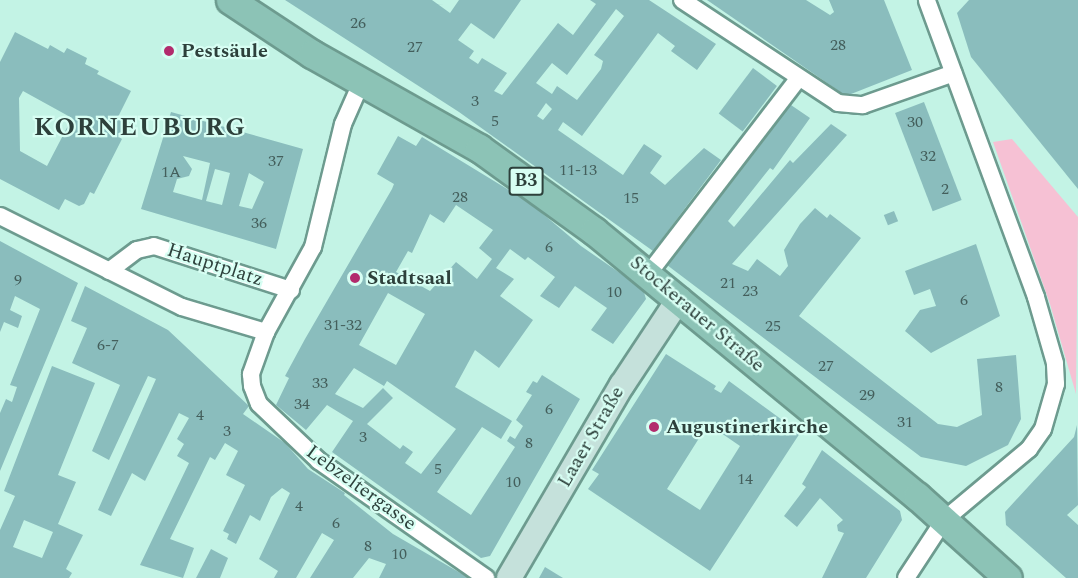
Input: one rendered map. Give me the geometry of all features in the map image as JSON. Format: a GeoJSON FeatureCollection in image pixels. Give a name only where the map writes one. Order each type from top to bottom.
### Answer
{"type":"FeatureCollection","features":[{"type":"Feature","properties":{"kind":"main road","name":"B3"},"geometry":{"type":"LineString","coordinates":[[230,0],[312,54],[362,81]]}},
{"type":"Feature","properties":{"kind":"main road","name":"Stockerauer Straße"},"geometry":{"type":"LineString","coordinates":[[362,81],[479,148],[649,273],[944,520],[1008,578]]}},
{"type":"Feature","properties":{"kind":"street"},"geometry":{"type":"LineString","coordinates":[[682,0],[798,79],[838,103],[863,105],[954,73]]}},
{"type":"Feature","properties":{"kind":"street"},"geometry":{"type":"LineString","coordinates":[[906,578],[944,520],[1029,449],[1043,429],[1056,384],[1055,363],[1036,297],[954,73],[931,2]]}},
{"type":"Feature","properties":{"kind":"street"},"geometry":{"type":"LineString","coordinates":[[649,273],[798,79]]}},
{"type":"Feature","properties":{"kind":"street","name":"Hauptplatz"},"geometry":{"type":"LineString","coordinates":[[260,349],[266,332],[313,247],[343,124],[362,81]]}},
{"type":"Feature","properties":{"kind":"street"},"geometry":{"type":"LineString","coordinates":[[0,216],[182,307],[266,332]]}},
{"type":"Feature","properties":{"kind":"street","name":"Hauptplatz"},"geometry":{"type":"LineString","coordinates":[[109,271],[137,250],[154,246],[291,290]]}},
{"type":"Feature","properties":{"kind":"street","name":"Laaer Straße"},"geometry":{"type":"LineString","coordinates":[[509,578],[622,385],[679,299]]}},
{"type":"Feature","properties":{"kind":"street","name":"Lebzeltergasse"},"geometry":{"type":"LineString","coordinates":[[260,349],[251,374],[259,404],[319,461],[486,578]]}},
{"type":"Feature","properties":{"kind":"shaded area"},"geometry":{"type":"Polygon","coordinates":[[[1012,139],[1078,217],[1076,394],[1050,304],[993,142],[1012,139]]]}},
{"type":"Feature","properties":{"kind":"building"},"geometry":{"type":"Polygon","coordinates":[[[285,0],[432,0],[450,13],[459,0],[521,0],[494,39],[471,23],[458,40],[474,51],[469,58],[478,64],[482,58],[507,73],[494,91],[502,95],[558,23],[573,35],[596,4],[590,0],[649,0],[716,44],[697,70],[671,51],[675,46],[658,33],[582,136],[563,122],[558,130],[623,175],[644,144],[662,156],[650,173],[665,185],[704,148],[721,160],[653,251],[459,112],[285,0]],[[616,9],[567,75],[552,63],[536,83],[552,94],[557,86],[577,100],[601,69],[603,61],[594,55],[624,16],[616,9]],[[546,103],[537,116],[543,120],[552,109],[546,103]]]}},
{"type":"Feature","properties":{"kind":"building"},"geometry":{"type":"Polygon","coordinates":[[[707,0],[806,0],[830,15],[834,12],[829,0],[884,0],[912,70],[846,96],[707,0]]]}},
{"type":"Feature","properties":{"kind":"building"},"geometry":{"type":"Polygon","coordinates":[[[969,0],[1078,0],[1078,189],[971,57],[957,13],[969,0]]]}},
{"type":"Feature","properties":{"kind":"building"},"geometry":{"type":"Polygon","coordinates":[[[15,32],[48,49],[50,45],[64,53],[67,48],[87,58],[85,64],[99,71],[97,74],[131,91],[118,117],[125,126],[119,137],[122,139],[94,194],[90,192],[84,204],[79,206],[65,199],[59,210],[0,179],[0,62],[15,32]],[[23,91],[19,98],[20,151],[47,166],[72,118],[23,91]]]}},
{"type":"Feature","properties":{"kind":"building"},"geometry":{"type":"Polygon","coordinates":[[[753,68],[777,86],[743,132],[719,114],[753,68]]]}},
{"type":"Feature","properties":{"kind":"building"},"geometry":{"type":"Polygon","coordinates":[[[924,102],[962,200],[933,211],[895,113],[924,102]]]}},
{"type":"Feature","properties":{"kind":"building"},"geometry":{"type":"Polygon","coordinates":[[[788,103],[810,118],[773,170],[770,168],[728,221],[734,227],[790,160],[793,163],[831,124],[847,135],[732,264],[748,271],[757,259],[780,276],[788,266],[784,250],[800,224],[815,208],[827,218],[830,214],[861,238],[799,316],[938,424],[957,427],[982,415],[977,359],[1016,355],[1021,419],[1008,445],[966,466],[921,457],[667,265],[788,103]]]}},
{"type":"Feature","properties":{"kind":"building"},"geometry":{"type":"Polygon","coordinates":[[[171,112],[303,149],[276,249],[141,209],[171,112]],[[183,156],[192,169],[189,176],[177,179],[173,192],[202,200],[210,163],[183,156]],[[215,169],[206,201],[222,205],[230,173],[215,169]],[[249,173],[239,206],[252,209],[264,182],[249,173]]]}},
{"type":"Feature","properties":{"kind":"building"},"geometry":{"type":"Polygon","coordinates":[[[398,136],[416,146],[422,137],[530,203],[581,246],[643,289],[646,299],[613,344],[591,330],[607,308],[575,286],[559,308],[540,296],[555,277],[528,257],[525,260],[510,249],[496,268],[514,279],[500,296],[533,320],[499,368],[475,350],[455,387],[512,421],[501,439],[482,427],[437,492],[471,515],[515,447],[507,441],[510,436],[515,439],[523,426],[516,420],[532,395],[526,392],[533,381],[537,383],[542,375],[580,399],[490,556],[481,558],[332,452],[353,421],[327,405],[306,430],[276,405],[289,378],[285,376],[392,189],[394,184],[377,174],[398,136]],[[456,205],[444,223],[430,214],[412,253],[408,251],[396,272],[430,291],[456,262],[477,279],[492,259],[479,248],[493,230],[456,205]],[[388,293],[359,345],[396,365],[425,314],[388,293]],[[354,368],[335,394],[363,408],[383,388],[393,398],[367,424],[400,449],[403,445],[413,452],[405,463],[421,474],[456,429],[387,381],[384,386],[354,368]]]}},
{"type":"Feature","properties":{"kind":"building"},"geometry":{"type":"Polygon","coordinates":[[[894,211],[898,221],[888,225],[884,215],[894,211]]]}},
{"type":"Feature","properties":{"kind":"building"},"geometry":{"type":"Polygon","coordinates":[[[0,241],[78,283],[0,471],[0,413],[6,399],[12,402],[17,387],[10,385],[40,309],[15,296],[10,310],[22,316],[18,328],[4,322],[0,332],[0,241]]]}},
{"type":"Feature","properties":{"kind":"building"},"geometry":{"type":"Polygon","coordinates":[[[976,244],[1000,316],[931,353],[905,331],[920,310],[936,306],[930,289],[914,295],[905,271],[976,244]]]}},
{"type":"Feature","properties":{"kind":"building"},"geometry":{"type":"Polygon","coordinates":[[[85,286],[168,330],[249,406],[243,414],[285,443],[308,469],[345,493],[344,495],[393,534],[469,578],[379,578],[386,564],[369,558],[353,578],[310,578],[334,540],[322,533],[296,578],[274,578],[278,571],[259,559],[290,493],[282,488],[271,497],[260,521],[250,515],[236,544],[227,539],[229,534],[223,531],[245,485],[226,475],[238,451],[225,443],[215,460],[210,457],[170,539],[194,548],[183,578],[140,565],[189,463],[177,456],[184,444],[177,439],[189,418],[179,413],[145,481],[132,473],[111,516],[98,510],[156,379],[148,376],[109,460],[92,451],[120,385],[72,363],[87,328],[71,321],[85,286]]]}},
{"type":"Feature","properties":{"kind":"building"},"geometry":{"type":"Polygon","coordinates":[[[666,354],[716,386],[714,389],[721,393],[729,381],[800,433],[710,571],[588,489],[599,474],[592,470],[666,354]],[[708,424],[667,489],[700,510],[740,446],[708,424]]]}},
{"type":"Feature","properties":{"kind":"building"},"geometry":{"type":"Polygon","coordinates":[[[52,366],[95,383],[58,475],[76,482],[58,524],[83,535],[66,569],[72,573],[69,578],[0,578],[0,530],[15,496],[4,491],[52,366]],[[24,520],[13,547],[42,558],[53,532],[24,520]]]}},
{"type":"Feature","properties":{"kind":"building"},"geometry":{"type":"Polygon","coordinates":[[[1077,425],[1078,505],[1067,515],[1078,525],[1078,578],[1066,578],[1006,525],[1005,512],[1074,437],[1077,425]]]}},
{"type":"Feature","properties":{"kind":"building"},"geometry":{"type":"Polygon","coordinates":[[[822,450],[900,511],[902,520],[866,578],[822,578],[844,533],[838,531],[837,525],[843,520],[820,498],[797,527],[784,516],[806,487],[802,484],[822,450]]]}},
{"type":"Feature","properties":{"kind":"building"},"geometry":{"type":"Polygon","coordinates":[[[211,549],[228,558],[220,578],[196,578],[211,549]]]}},
{"type":"Feature","properties":{"kind":"building"},"geometry":{"type":"Polygon","coordinates":[[[545,567],[563,578],[539,578],[545,567]]]}},
{"type":"Feature","properties":{"kind":"place","name":"Pestsäule"},"geometry":{"type":"Point","coordinates":[169,51]}},
{"type":"Feature","properties":{"kind":"place","name":"Stadtsaal"},"geometry":{"type":"Point","coordinates":[355,278]}},
{"type":"Feature","properties":{"kind":"place","name":"Augustinerkirche"},"geometry":{"type":"Point","coordinates":[654,427]}},
{"type":"Feature","properties":{"kind":"district","name":"KORNEUBURG"},"geometry":{"type":"Point","coordinates":[140,128]}}]}
